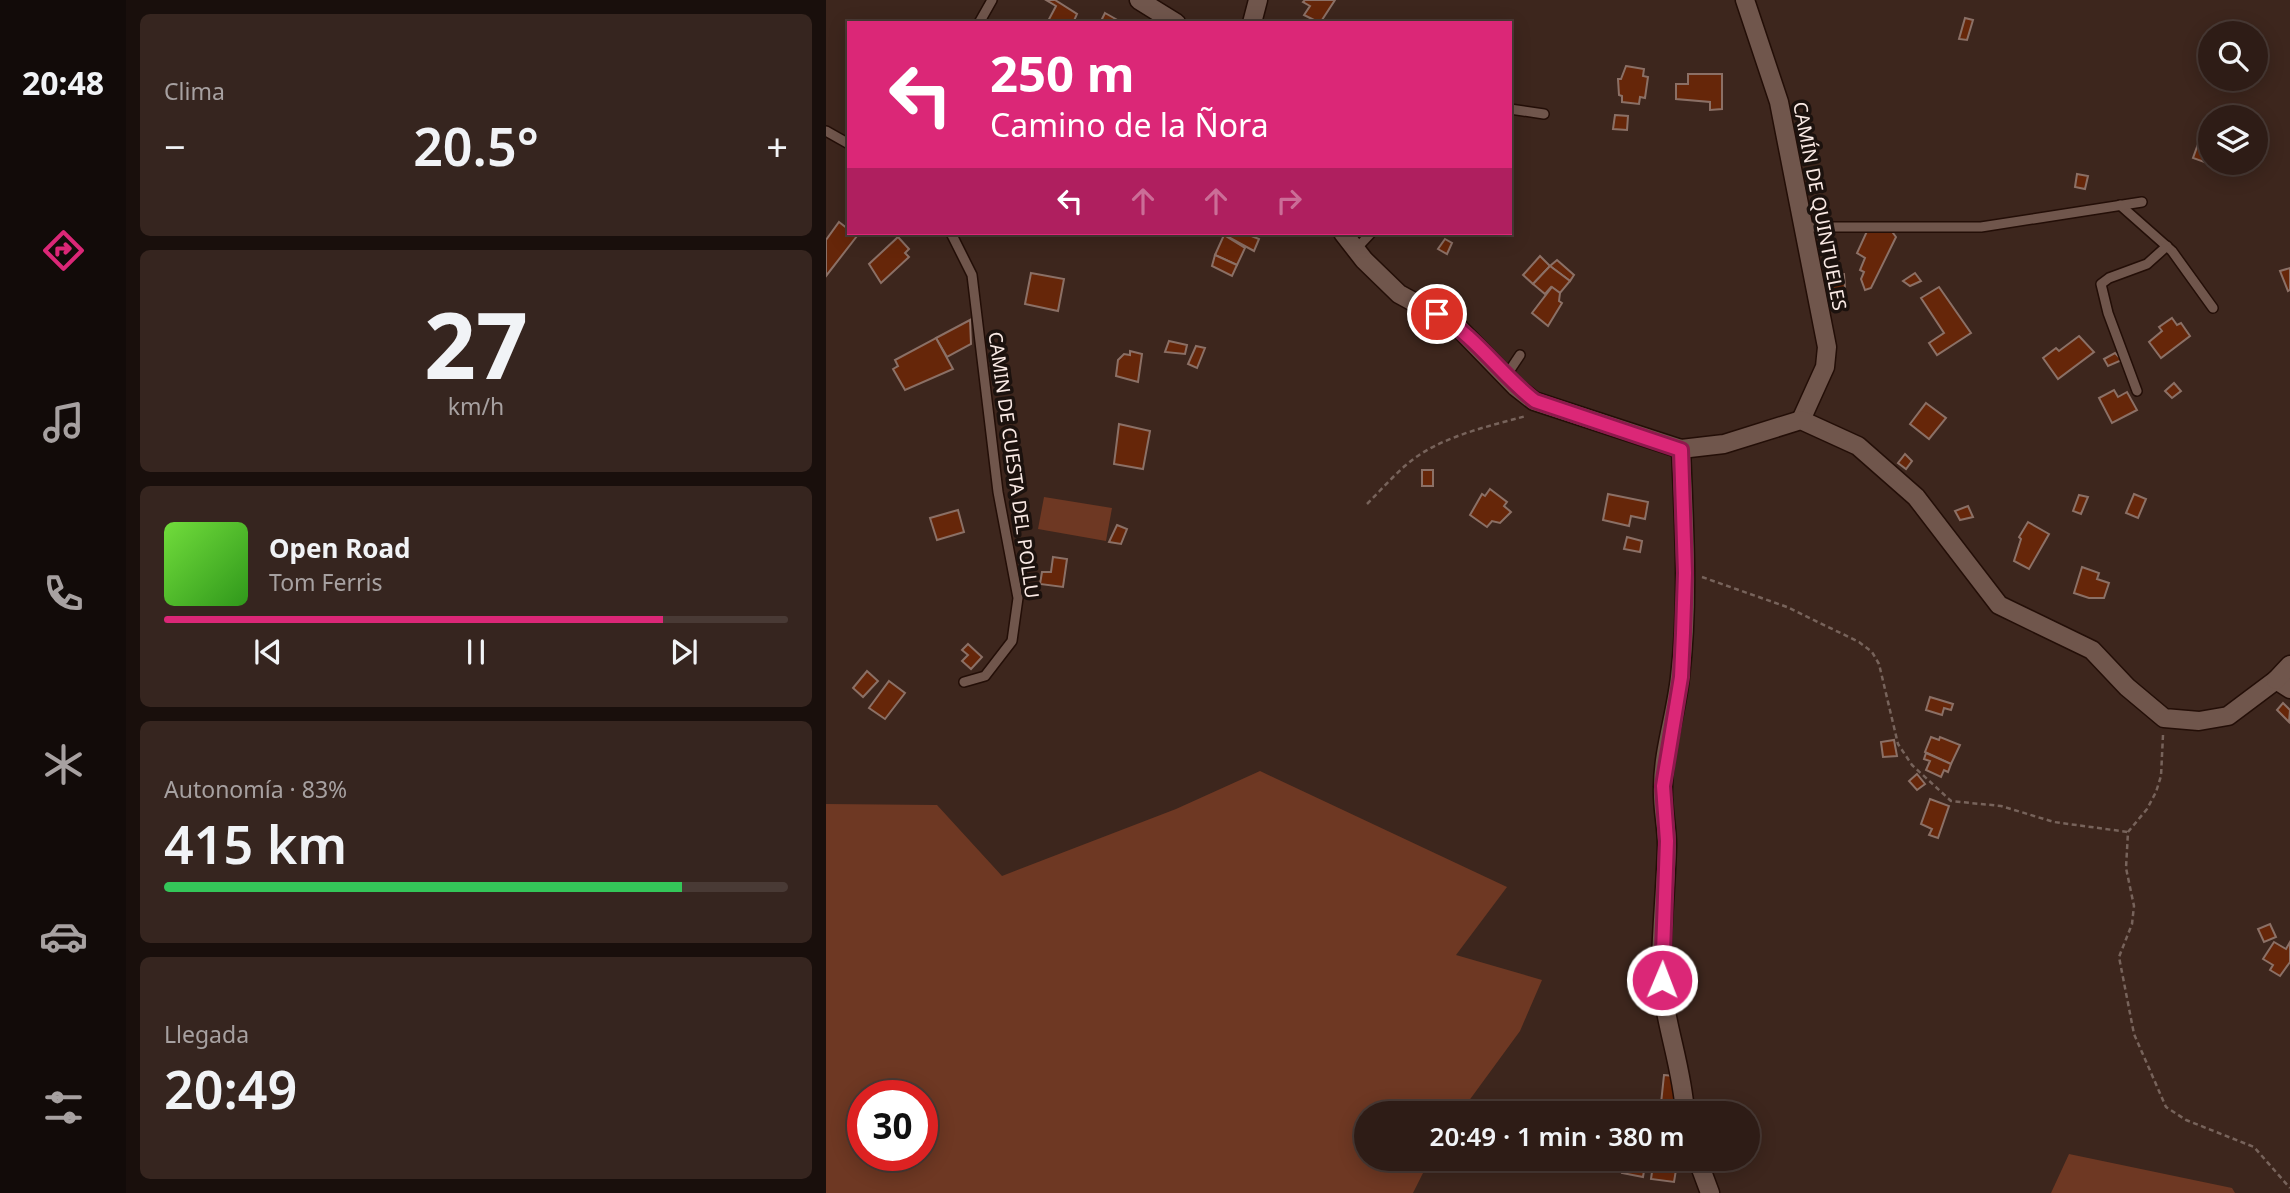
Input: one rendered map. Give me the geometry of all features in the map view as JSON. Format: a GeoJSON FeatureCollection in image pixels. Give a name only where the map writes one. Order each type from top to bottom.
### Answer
{"type":"FeatureCollection","features":[{"type":"Feature","properties":{"kind":"street"},"geometry":{"type":"LineString","coordinates":[[1139,0],[1173,21]]}},
{"type":"Feature","properties":{"kind":"street"},"geometry":{"type":"LineString","coordinates":[[1253,21],[1258,0]]}},
{"type":"Feature","properties":{"kind":"street","name":"CAMÍN DE QUINTUELES"},"geometry":{"type":"LineString","coordinates":[[1745,0],[1779,102],[1827,347],[1825,367],[1801,420]]}},
{"type":"Feature","properties":{"kind":"street"},"geometry":{"type":"LineString","coordinates":[[1345,235],[1399,294],[1456,325],[1535,401],[1681,450],[1724,444],[1801,420],[1858,446],[1916,497],[1999,605],[2092,650],[2127,687],[2164,718],[2199,721],[2228,716],[2283,685],[2290,666]]}},
{"type":"Feature","properties":{"kind":"street"},"geometry":{"type":"LineString","coordinates":[[1681,450],[1685,573],[1681,677],[1663,786],[1667,864],[1661,963],[1684,1101]]}},
{"type":"Feature","properties":{"kind":"street"},"geometry":{"type":"LineString","coordinates":[[1702,1171],[1710,1193]]}},
{"type":"Feature","properties":{"kind":"lane"},"geometry":{"type":"LineString","coordinates":[[980,21],[992,0]]}},
{"type":"Feature","properties":{"kind":"lane"},"geometry":{"type":"LineString","coordinates":[[1512,109],[1544,114]]}},
{"type":"Feature","properties":{"kind":"lane"},"geometry":{"type":"LineString","coordinates":[[826,131],[847,143]]}},
{"type":"Feature","properties":{"kind":"lane"},"geometry":{"type":"LineString","coordinates":[[1803,227],[1981,227],[2141,202]]}},
{"type":"Feature","properties":{"kind":"lane"},"geometry":{"type":"LineString","coordinates":[[2120,205],[2166,246],[2213,308]]}},
{"type":"Feature","properties":{"kind":"lane","name":"CAMIN DE CUESTA DEL POLLU"},"geometry":{"type":"LineString","coordinates":[[952,235],[972,275],[998,492],[1018,598],[1012,641],[985,677],[964,682]]}},
{"type":"Feature","properties":{"kind":"lane"},"geometry":{"type":"LineString","coordinates":[[1356,249],[1369,235]]}},
{"type":"Feature","properties":{"kind":"lane"},"geometry":{"type":"LineString","coordinates":[[2137,391],[2105,304],[2101,285],[2109,278],[2147,264],[2166,246]]}},
{"type":"Feature","properties":{"kind":"lane"},"geometry":{"type":"LineString","coordinates":[[1506,376],[1520,355]]}},
{"type":"Feature","properties":{"kind":"path"},"geometry":{"type":"LineString","coordinates":[[1367,504],[1407,464],[1431,450],[1459,436],[1529,415],[1543,404]]}},
{"type":"Feature","properties":{"kind":"path"},"geometry":{"type":"LineString","coordinates":[[1685,573],[1787,607],[1859,642],[1872,652],[1879,664],[1898,744],[1912,765],[1951,801],[2001,806],[2054,822],[2128,832]]}},
{"type":"Feature","properties":{"kind":"path"},"geometry":{"type":"LineString","coordinates":[[2164,718],[2159,784],[2147,809],[2128,832],[2126,868],[2134,906],[2132,923],[2119,957],[2127,1007],[2145,1064],[2166,1107],[2186,1120],[2254,1147],[2290,1188]]}},
{"type":"Feature","properties":{"kind":"shaded area"},"geometry":{"type":"Polygon","coordinates":[[[1044,497],[1112,508],[1106,541],[1038,529],[1044,497]]]}},
{"type":"Feature","properties":{"kind":"shaded area"},"geometry":{"type":"Polygon","coordinates":[[[1260,771],[1507,887],[1456,955],[1542,980],[1520,1031],[1469,1101],[1354,1101],[1354,1171],[1424,1171],[1413,1193],[826,1193],[826,804],[937,805],[1002,876],[1176,809],[1260,771]]]}},
{"type":"Feature","properties":{"kind":"shaded area"},"geometry":{"type":"Polygon","coordinates":[[[2069,1154],[2232,1188],[2235,1193],[2051,1193],[2069,1154]]]}},
{"type":"Feature","properties":{"kind":"building"},"geometry":{"type":"Polygon","coordinates":[[[1046,0],[1055,0],[1077,14],[1074,21],[1048,21],[1056,6],[1046,0]]]}},
{"type":"Feature","properties":{"kind":"building"},"geometry":{"type":"Polygon","coordinates":[[[1335,0],[1321,21],[1304,15],[1310,6],[1303,2],[1335,0]]]}},
{"type":"Feature","properties":{"kind":"building"},"geometry":{"type":"Polygon","coordinates":[[[1105,13],[1119,21],[1101,21],[1105,13]]]}},
{"type":"Feature","properties":{"kind":"building"},"geometry":{"type":"Polygon","coordinates":[[[1965,18],[1973,20],[1967,40],[1959,39],[1965,18]]]}},
{"type":"Feature","properties":{"kind":"building"},"geometry":{"type":"Polygon","coordinates":[[[1626,66],[1644,69],[1643,76],[1648,77],[1645,98],[1640,97],[1639,104],[1622,102],[1622,96],[1619,95],[1618,79],[1621,79],[1626,66]]]}},
{"type":"Feature","properties":{"kind":"building"},"geometry":{"type":"Polygon","coordinates":[[[1688,74],[1722,74],[1722,109],[1710,110],[1710,102],[1676,99],[1676,84],[1688,84],[1688,74]]]}},
{"type":"Feature","properties":{"kind":"building"},"geometry":{"type":"Polygon","coordinates":[[[1615,115],[1628,116],[1627,130],[1613,129],[1615,115]]]}},
{"type":"Feature","properties":{"kind":"building"},"geometry":{"type":"Polygon","coordinates":[[[2198,144],[2198,160],[2193,158],[2198,144]]]}},
{"type":"Feature","properties":{"kind":"building"},"geometry":{"type":"Polygon","coordinates":[[[2077,174],[2088,176],[2085,189],[2075,187],[2077,174]]]}},
{"type":"Feature","properties":{"kind":"building"},"geometry":{"type":"Polygon","coordinates":[[[839,222],[847,228],[847,235],[857,236],[826,276],[826,240],[839,222]]]}},
{"type":"Feature","properties":{"kind":"building"},"geometry":{"type":"Polygon","coordinates":[[[1868,229],[1890,229],[1896,237],[1871,288],[1865,290],[1861,279],[1864,272],[1860,270],[1865,258],[1857,253],[1868,229]]]}},
{"type":"Feature","properties":{"kind":"building"},"geometry":{"type":"Polygon","coordinates":[[[1224,235],[1245,248],[1237,265],[1215,255],[1224,235]]]}},
{"type":"Feature","properties":{"kind":"building"},"geometry":{"type":"Polygon","coordinates":[[[1225,235],[1249,235],[1259,239],[1254,251],[1225,235]]]}},
{"type":"Feature","properties":{"kind":"building"},"geometry":{"type":"Polygon","coordinates":[[[898,237],[909,249],[905,253],[909,257],[881,283],[869,264],[898,237]]]}},
{"type":"Feature","properties":{"kind":"building"},"geometry":{"type":"Polygon","coordinates":[[[1445,239],[1452,243],[1447,254],[1438,249],[1445,239]]]}},
{"type":"Feature","properties":{"kind":"building"},"geometry":{"type":"Polygon","coordinates":[[[1215,255],[1237,265],[1232,276],[1212,266],[1215,255]]]}},
{"type":"Feature","properties":{"kind":"building"},"geometry":{"type":"Polygon","coordinates":[[[1540,256],[1550,266],[1533,284],[1523,275],[1540,256]]]}},
{"type":"Feature","properties":{"kind":"building"},"geometry":{"type":"Polygon","coordinates":[[[1557,260],[1574,275],[1570,281],[1550,266],[1557,260]]]}},
{"type":"Feature","properties":{"kind":"building"},"geometry":{"type":"Polygon","coordinates":[[[1550,266],[1570,281],[1560,293],[1551,287],[1545,294],[1533,284],[1550,266]]]}},
{"type":"Feature","properties":{"kind":"building"},"geometry":{"type":"Polygon","coordinates":[[[2290,268],[2290,290],[2288,291],[2280,271],[2290,268]]]}},
{"type":"Feature","properties":{"kind":"building"},"geometry":{"type":"Polygon","coordinates":[[[1031,273],[1064,279],[1058,311],[1025,304],[1031,273]]]}},
{"type":"Feature","properties":{"kind":"building"},"geometry":{"type":"Polygon","coordinates":[[[1915,273],[1921,281],[1910,286],[1903,281],[1915,273]]]}},
{"type":"Feature","properties":{"kind":"building"},"geometry":{"type":"Polygon","coordinates":[[[1844,274],[1845,289],[1830,291],[1828,276],[1844,274]]]}},
{"type":"Feature","properties":{"kind":"building"},"geometry":{"type":"Polygon","coordinates":[[[1552,287],[1560,293],[1559,301],[1562,303],[1548,326],[1532,313],[1552,287]]]}},
{"type":"Feature","properties":{"kind":"building"},"geometry":{"type":"Polygon","coordinates":[[[1939,287],[1971,333],[1937,355],[1929,343],[1944,333],[1921,298],[1939,287]]]}},
{"type":"Feature","properties":{"kind":"building"},"geometry":{"type":"Polygon","coordinates":[[[2172,318],[2177,325],[2181,323],[2190,336],[2161,358],[2149,342],[2162,331],[2159,327],[2172,318]]]}},
{"type":"Feature","properties":{"kind":"building"},"geometry":{"type":"Polygon","coordinates":[[[970,320],[971,344],[947,357],[936,338],[970,320]]]}},
{"type":"Feature","properties":{"kind":"building"},"geometry":{"type":"Polygon","coordinates":[[[2079,336],[2094,352],[2058,379],[2043,358],[2056,348],[2059,351],[2079,336]]]}},
{"type":"Feature","properties":{"kind":"building"},"geometry":{"type":"Polygon","coordinates":[[[936,338],[953,369],[905,390],[893,369],[898,366],[895,360],[936,338]]]}},
{"type":"Feature","properties":{"kind":"building"},"geometry":{"type":"Polygon","coordinates":[[[1169,341],[1187,345],[1185,354],[1165,352],[1169,341]]]}},
{"type":"Feature","properties":{"kind":"building"},"geometry":{"type":"Polygon","coordinates":[[[1196,346],[1205,348],[1197,368],[1188,364],[1196,346]]]}},
{"type":"Feature","properties":{"kind":"building"},"geometry":{"type":"Polygon","coordinates":[[[1130,351],[1142,354],[1138,382],[1116,376],[1118,360],[1124,354],[1130,355],[1130,351]]]}},
{"type":"Feature","properties":{"kind":"building"},"geometry":{"type":"Polygon","coordinates":[[[2115,353],[2122,360],[2108,366],[2104,359],[2115,353]]]}},
{"type":"Feature","properties":{"kind":"building"},"geometry":{"type":"Polygon","coordinates":[[[2174,383],[2181,391],[2172,398],[2165,391],[2174,383]]]}},
{"type":"Feature","properties":{"kind":"building"},"geometry":{"type":"Polygon","coordinates":[[[2114,390],[2118,397],[2127,392],[2137,410],[2112,423],[2099,398],[2114,390]]]}},
{"type":"Feature","properties":{"kind":"building"},"geometry":{"type":"Polygon","coordinates":[[[1926,403],[1946,418],[1929,439],[1910,424],[1926,403]]]}},
{"type":"Feature","properties":{"kind":"building"},"geometry":{"type":"Polygon","coordinates":[[[1119,424],[1150,431],[1143,469],[1114,464],[1119,424]]]}},
{"type":"Feature","properties":{"kind":"building"},"geometry":{"type":"Polygon","coordinates":[[[1905,454],[1912,461],[1906,469],[1898,463],[1905,454]]]}},
{"type":"Feature","properties":{"kind":"building"},"geometry":{"type":"Polygon","coordinates":[[[1422,470],[1433,470],[1433,486],[1422,486],[1422,470]]]}},
{"type":"Feature","properties":{"kind":"building"},"geometry":{"type":"Polygon","coordinates":[[[1490,489],[1507,502],[1504,506],[1511,512],[1500,523],[1492,521],[1487,527],[1470,515],[1482,494],[1485,496],[1490,489]]]}},
{"type":"Feature","properties":{"kind":"building"},"geometry":{"type":"Polygon","coordinates":[[[1608,494],[1648,502],[1645,519],[1631,516],[1629,526],[1603,520],[1608,494]]]}},
{"type":"Feature","properties":{"kind":"building"},"geometry":{"type":"Polygon","coordinates":[[[2134,494],[2146,499],[2138,518],[2126,513],[2134,494]]]}},
{"type":"Feature","properties":{"kind":"building"},"geometry":{"type":"Polygon","coordinates":[[[2079,495],[2088,497],[2081,514],[2073,511],[2079,495]]]}},
{"type":"Feature","properties":{"kind":"building"},"geometry":{"type":"Polygon","coordinates":[[[1968,506],[1973,517],[1960,520],[1955,511],[1968,506]]]}},
{"type":"Feature","properties":{"kind":"building"},"geometry":{"type":"Polygon","coordinates":[[[958,510],[964,532],[937,540],[930,518],[958,510]]]}},
{"type":"Feature","properties":{"kind":"building"},"geometry":{"type":"Polygon","coordinates":[[[2028,522],[2049,534],[2029,569],[2014,561],[2021,539],[2019,537],[2028,522]]]}},
{"type":"Feature","properties":{"kind":"building"},"geometry":{"type":"Polygon","coordinates":[[[1117,525],[1127,529],[1121,544],[1109,542],[1117,525]]]}},
{"type":"Feature","properties":{"kind":"building"},"geometry":{"type":"Polygon","coordinates":[[[1627,537],[1642,541],[1640,552],[1624,549],[1627,537]]]}},
{"type":"Feature","properties":{"kind":"building"},"geometry":{"type":"Polygon","coordinates":[[[1053,557],[1067,559],[1063,587],[1040,584],[1042,572],[1051,572],[1053,557]]]}},
{"type":"Feature","properties":{"kind":"building"},"geometry":{"type":"Polygon","coordinates":[[[2082,567],[2099,573],[2097,579],[2109,583],[2104,598],[2089,598],[2074,593],[2082,567]]]}},
{"type":"Feature","properties":{"kind":"building"},"geometry":{"type":"Polygon","coordinates":[[[968,644],[982,657],[971,669],[962,661],[968,655],[962,650],[968,644]]]}},
{"type":"Feature","properties":{"kind":"building"},"geometry":{"type":"Polygon","coordinates":[[[867,671],[878,681],[863,697],[853,688],[867,671]]]}},
{"type":"Feature","properties":{"kind":"building"},"geometry":{"type":"Polygon","coordinates":[[[889,681],[905,693],[885,719],[869,708],[889,681]]]}},
{"type":"Feature","properties":{"kind":"building"},"geometry":{"type":"Polygon","coordinates":[[[1930,697],[1953,704],[1951,710],[1944,708],[1942,715],[1926,710],[1930,697]]]}},
{"type":"Feature","properties":{"kind":"building"},"geometry":{"type":"Polygon","coordinates":[[[2283,703],[2290,710],[2289,722],[2277,710],[2283,703]]]}},
{"type":"Feature","properties":{"kind":"building"},"geometry":{"type":"Polygon","coordinates":[[[1931,737],[1939,740],[1940,737],[1960,745],[1951,764],[1925,752],[1931,737]]]}},
{"type":"Feature","properties":{"kind":"building"},"geometry":{"type":"Polygon","coordinates":[[[1894,740],[1897,756],[1883,757],[1881,742],[1894,740]]]}},
{"type":"Feature","properties":{"kind":"building"},"geometry":{"type":"Polygon","coordinates":[[[1926,753],[1951,764],[1948,772],[1944,770],[1941,777],[1926,770],[1930,761],[1924,759],[1926,753]]]}},
{"type":"Feature","properties":{"kind":"building"},"geometry":{"type":"Polygon","coordinates":[[[1917,774],[1925,784],[1917,790],[1909,781],[1917,774]]]}},
{"type":"Feature","properties":{"kind":"building"},"geometry":{"type":"Polygon","coordinates":[[[1930,799],[1949,806],[1938,838],[1929,835],[1932,829],[1921,824],[1930,799]]]}},
{"type":"Feature","properties":{"kind":"building"},"geometry":{"type":"Polygon","coordinates":[[[2270,924],[2276,937],[2264,942],[2258,929],[2270,924]]]}},
{"type":"Feature","properties":{"kind":"building"},"geometry":{"type":"Polygon","coordinates":[[[2274,942],[2286,949],[2290,942],[2290,962],[2280,976],[2270,970],[2273,965],[2263,959],[2274,942]]]}},
{"type":"Feature","properties":{"kind":"building"},"geometry":{"type":"Polygon","coordinates":[[[1664,1075],[1674,1076],[1678,1101],[1661,1101],[1664,1075]]]}},
{"type":"Feature","properties":{"kind":"building"},"geometry":{"type":"Polygon","coordinates":[[[1622,1171],[1644,1171],[1643,1177],[1622,1171]]]}},
{"type":"Feature","properties":{"kind":"building"},"geometry":{"type":"Polygon","coordinates":[[[1652,1171],[1676,1171],[1674,1182],[1651,1179],[1652,1171]]]}},
{"type":"Feature","properties":{"kind":"route"},"geometry":{"type":"LineString","coordinates":[[1437,314],[1470,337],[1516,387],[1535,401],[1681,450],[1685,573],[1683,633],[1681,677],[1663,786],[1667,841],[1662,980]]}}]}
